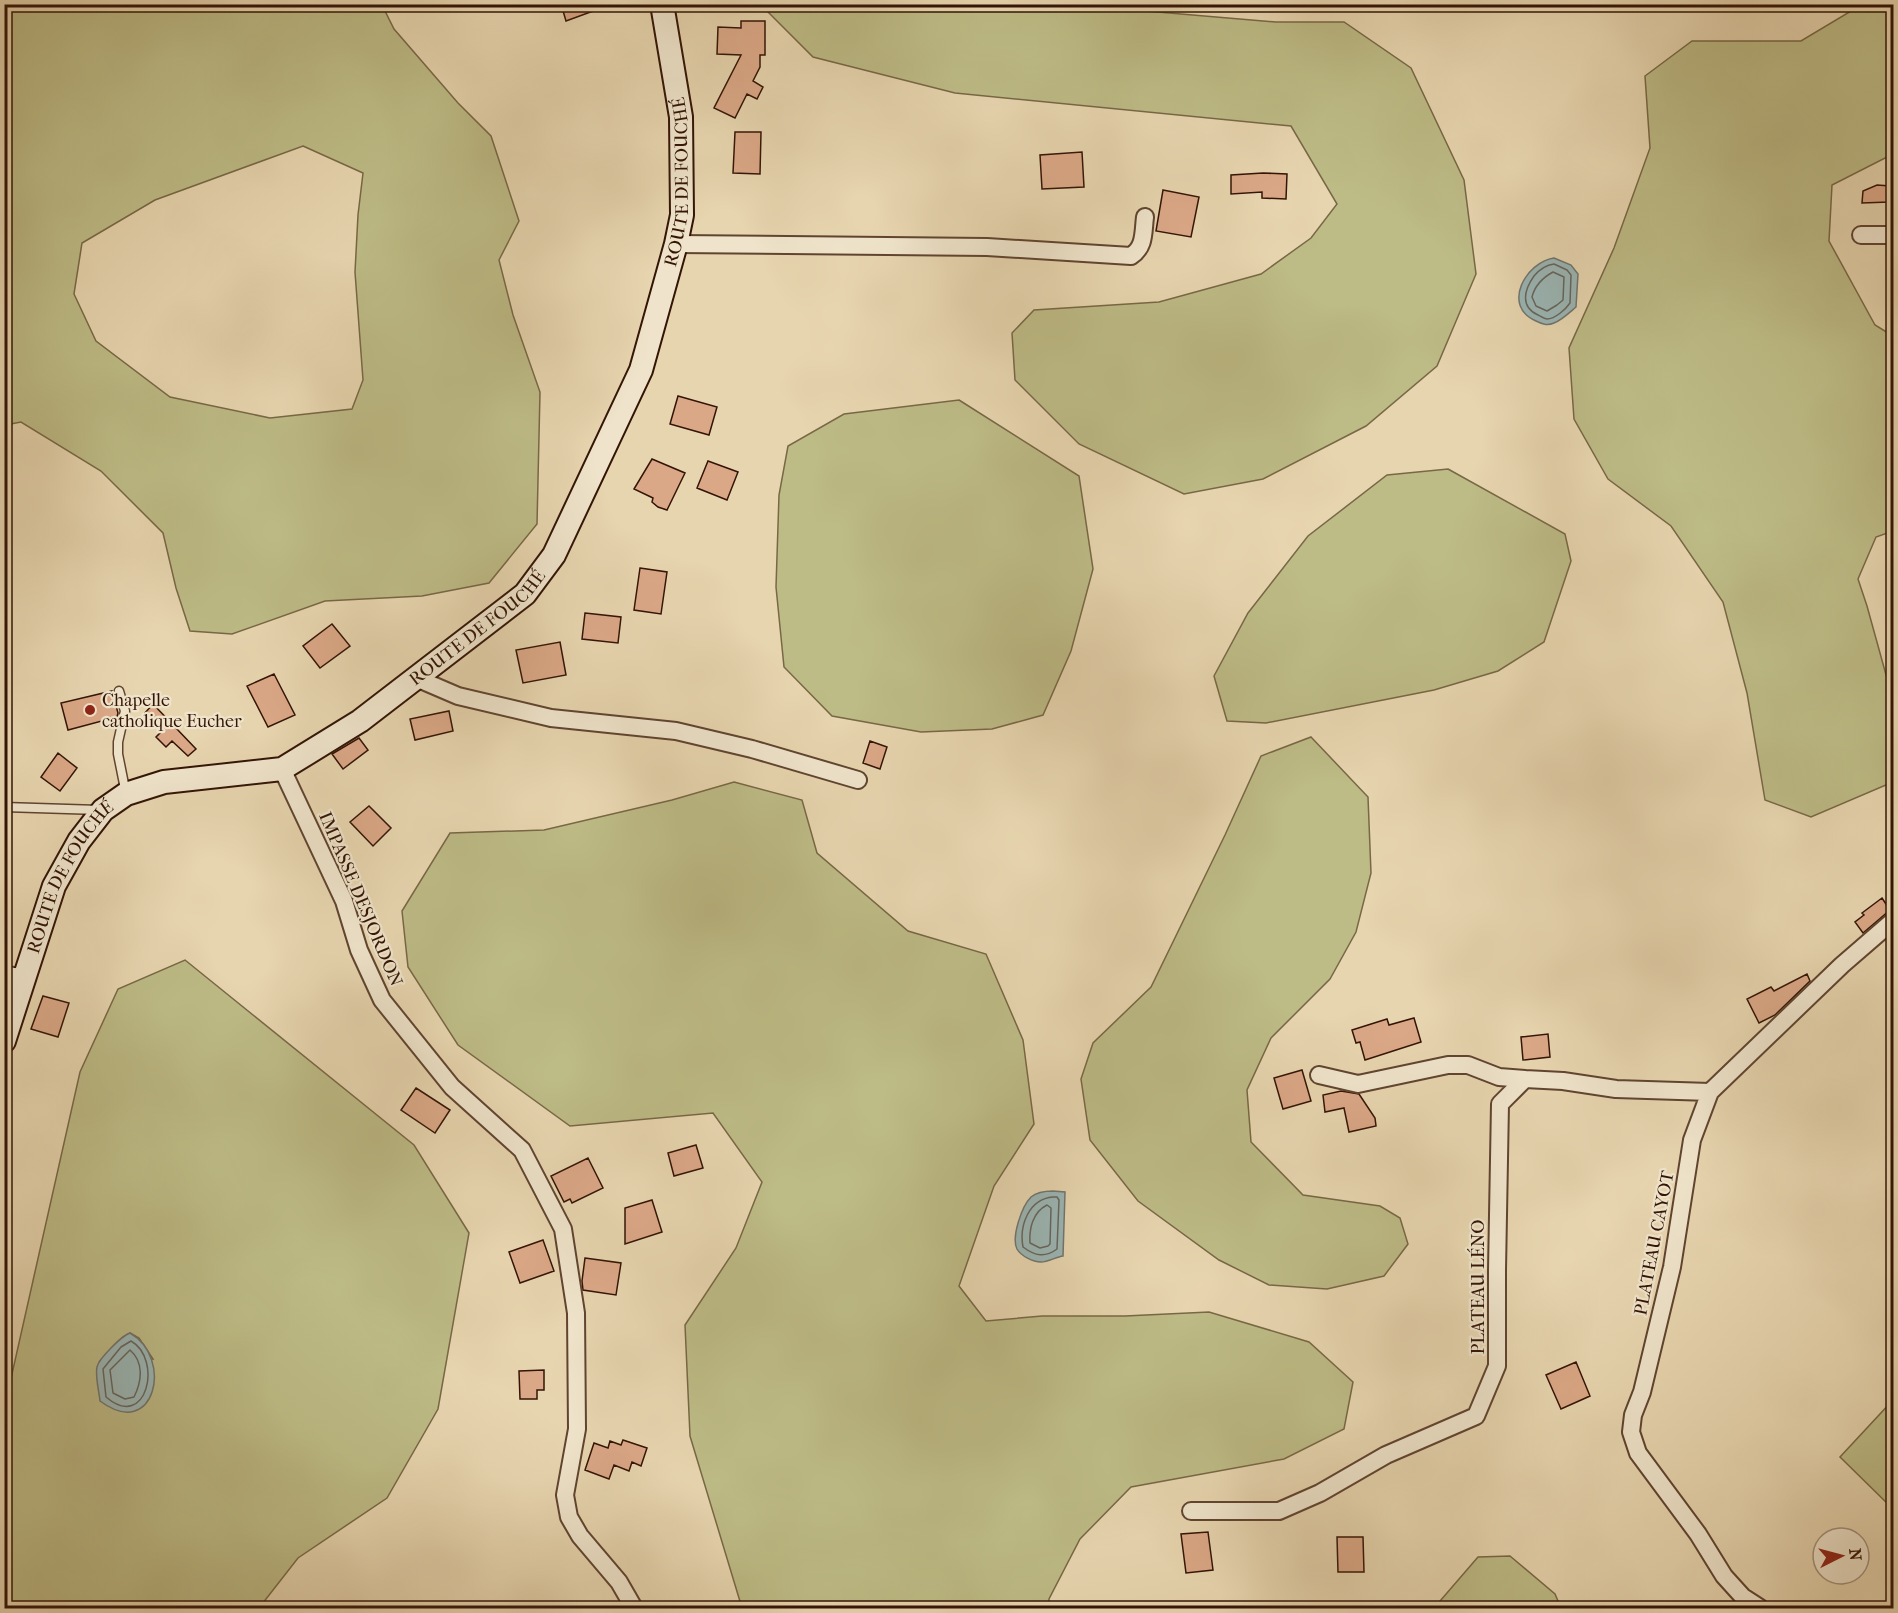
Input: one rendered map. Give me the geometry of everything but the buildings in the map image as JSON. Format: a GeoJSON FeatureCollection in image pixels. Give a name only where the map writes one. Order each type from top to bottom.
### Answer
{"type":"FeatureCollection","features":[{"type":"Feature","properties":{"kind":"main road","name":"ROUTE DE FOUCHÉ"},"geometry":{"type":"LineString","coordinates":[[4,1041],[14,976],[54,886],[79,841],[103,810],[126,794],[164,782],[282,770],[360,722],[525,594],[554,555],[640,370],[682,215],[681,117],[662,4]]}},
{"type":"Feature","properties":{"kind":"street"},"geometry":{"type":"LineString","coordinates":[[676,244],[987,248],[1131,256],[1142,246],[1145,217]]}},
{"type":"Feature","properties":{"kind":"street"},"geometry":{"type":"LineString","coordinates":[[1861,235],[1893,235]]}},
{"type":"Feature","properties":{"kind":"street"},"geometry":{"type":"LineString","coordinates":[[416,678],[458,696],[551,718],[676,731],[752,749],[858,780]]}},
{"type":"Feature","properties":{"kind":"street","name":"IMPASSE DESJORDON"},"geometry":{"type":"LineString","coordinates":[[282,770],[344,901],[359,950],[382,1000],[452,1088],[522,1150],[563,1229],[576,1314],[577,1429],[565,1494],[569,1518],[580,1536],[619,1582],[634,1608]]}},
{"type":"Feature","properties":{"kind":"street","name":"PLATEAU CAYOT"},"geometry":{"type":"LineString","coordinates":[[1760,1608],[1743,1597],[1724,1576],[1698,1534],[1638,1453],[1631,1432],[1633,1415],[1642,1392],[1672,1267],[1692,1140],[1710,1092],[1842,965],[1893,920]]}},
{"type":"Feature","properties":{"kind":"street"},"geometry":{"type":"LineString","coordinates":[[1319,1075],[1358,1084],[1448,1065],[1468,1065],[1499,1077],[1563,1081],[1616,1089],[1710,1092]]}},
{"type":"Feature","properties":{"kind":"street","name":"PLATEAU LÉNO"},"geometry":{"type":"LineString","coordinates":[[1191,1511],[1279,1511],[1320,1493],[1386,1455],[1476,1416],[1497,1366],[1500,1104],[1525,1079]]}},
{"type":"Feature","properties":{"kind":"lane"},"geometry":{"type":"LineString","coordinates":[[119,690],[124,711],[118,754],[126,794]]}},
{"type":"Feature","properties":{"kind":"lane"},"geometry":{"type":"LineString","coordinates":[[4,807],[103,810]]}},
{"type":"Feature","properties":{"kind":"shaded area"},"geometry":{"type":"Polygon","coordinates":[[[4,5],[382,5],[394,29],[458,103],[491,136],[519,221],[499,260],[513,315],[540,392],[537,524],[489,583],[422,596],[325,601],[232,634],[190,631],[176,588],[163,533],[101,471],[21,422],[5,425],[4,5]],[[303,146],[155,200],[82,243],[74,294],[96,341],[170,397],[270,418],[352,409],[363,380],[355,272],[363,173],[303,146]]]}},
{"type":"Feature","properties":{"kind":"shaded area"},"geometry":{"type":"Polygon","coordinates":[[[761,5],[1075,5],[1276,22],[1344,22],[1411,68],[1464,180],[1476,274],[1437,366],[1366,426],[1263,479],[1184,494],[1079,444],[1015,380],[1012,333],[1034,310],[1159,302],[1261,274],[1311,238],[1337,204],[1291,126],[955,93],[813,57],[761,5]]]}},
{"type":"Feature","properties":{"kind":"shaded area"},"geometry":{"type":"Polygon","coordinates":[[[1861,5],[1893,5],[1893,154],[1832,185],[1829,241],[1875,325],[1893,336],[1893,531],[1876,537],[1858,579],[1893,700],[1893,782],[1811,817],[1765,800],[1747,693],[1723,602],[1671,526],[1608,479],[1574,419],[1569,348],[1614,248],[1650,148],[1645,76],[1692,41],[1801,41],[1861,5]]]}},
{"type":"Feature","properties":{"kind":"shaded area"},"geometry":{"type":"Polygon","coordinates":[[[959,400],[1079,476],[1093,569],[1071,651],[1043,715],[992,729],[921,732],[832,716],[784,667],[776,587],[779,495],[788,446],[844,414],[959,400]]]}},
{"type":"Feature","properties":{"kind":"shaded area"},"geometry":{"type":"Polygon","coordinates":[[[1448,469],[1565,534],[1571,561],[1544,642],[1498,671],[1434,690],[1266,723],[1227,721],[1214,676],[1248,613],[1308,536],[1387,475],[1448,469]]]}},
{"type":"Feature","properties":{"kind":"shaded area"},"geometry":{"type":"Polygon","coordinates":[[[1311,737],[1368,797],[1371,873],[1356,932],[1330,979],[1271,1038],[1247,1090],[1251,1142],[1303,1195],[1380,1206],[1400,1218],[1408,1244],[1384,1276],[1327,1289],[1269,1285],[1219,1260],[1138,1201],[1090,1140],[1081,1079],[1093,1043],[1151,987],[1261,756],[1311,737]]]}},
{"type":"Feature","properties":{"kind":"shaded area"},"geometry":{"type":"Polygon","coordinates":[[[734,782],[802,800],[817,853],[908,931],[986,954],[1023,1040],[1034,1124],[994,1186],[959,1286],[986,1321],[1042,1316],[1125,1316],[1209,1312],[1309,1342],[1353,1382],[1344,1429],[1284,1459],[1131,1487],[1080,1539],[1049,1599],[1049,1608],[742,1608],[690,1436],[685,1325],[736,1248],[762,1182],[713,1113],[570,1126],[458,1045],[408,967],[402,911],[450,833],[544,830],[672,800],[734,782]]]}},
{"type":"Feature","properties":{"kind":"shaded area"},"geometry":{"type":"Polygon","coordinates":[[[185,960],[414,1145],[469,1233],[438,1409],[387,1498],[298,1558],[259,1608],[5,1608],[5,1405],[80,1072],[118,989],[185,960]],[[130,1333],[126,1335],[100,1361],[153,1359],[139,1338],[130,1333]]]}},
{"type":"Feature","properties":{"kind":"shaded area"},"geometry":{"type":"Polygon","coordinates":[[[1893,1400],[1893,1509],[1840,1457],[1893,1400]]]}},
{"type":"Feature","properties":{"kind":"shaded area"},"geometry":{"type":"Polygon","coordinates":[[[1510,1556],[1555,1594],[1561,1608],[1434,1608],[1478,1557],[1510,1556]]]}},
{"type":"Feature","properties":{"kind":"water"},"geometry":{"type":"Polygon","coordinates":[[[1554,258],[1571,265],[1578,274],[1576,307],[1557,322],[1545,324],[1526,314],[1520,305],[1519,296],[1521,285],[1534,267],[1554,258]]]}},
{"type":"Feature","properties":{"kind":"water"},"geometry":{"type":"Polygon","coordinates":[[[1053,1191],[1065,1192],[1063,1256],[1038,1262],[1024,1256],[1017,1249],[1015,1237],[1018,1222],[1031,1197],[1053,1191]]]}},
{"type":"Feature","properties":{"kind":"water"},"geometry":{"type":"Polygon","coordinates":[[[130,1333],[144,1345],[152,1360],[154,1376],[152,1392],[145,1404],[134,1411],[119,1411],[100,1401],[97,1367],[111,1348],[130,1333]]]}},
{"type":"Feature","properties":{"kind":"place","name":"Chapelle catholique Eucher"},"geometry":{"type":"Point","coordinates":[90,710]}}]}
